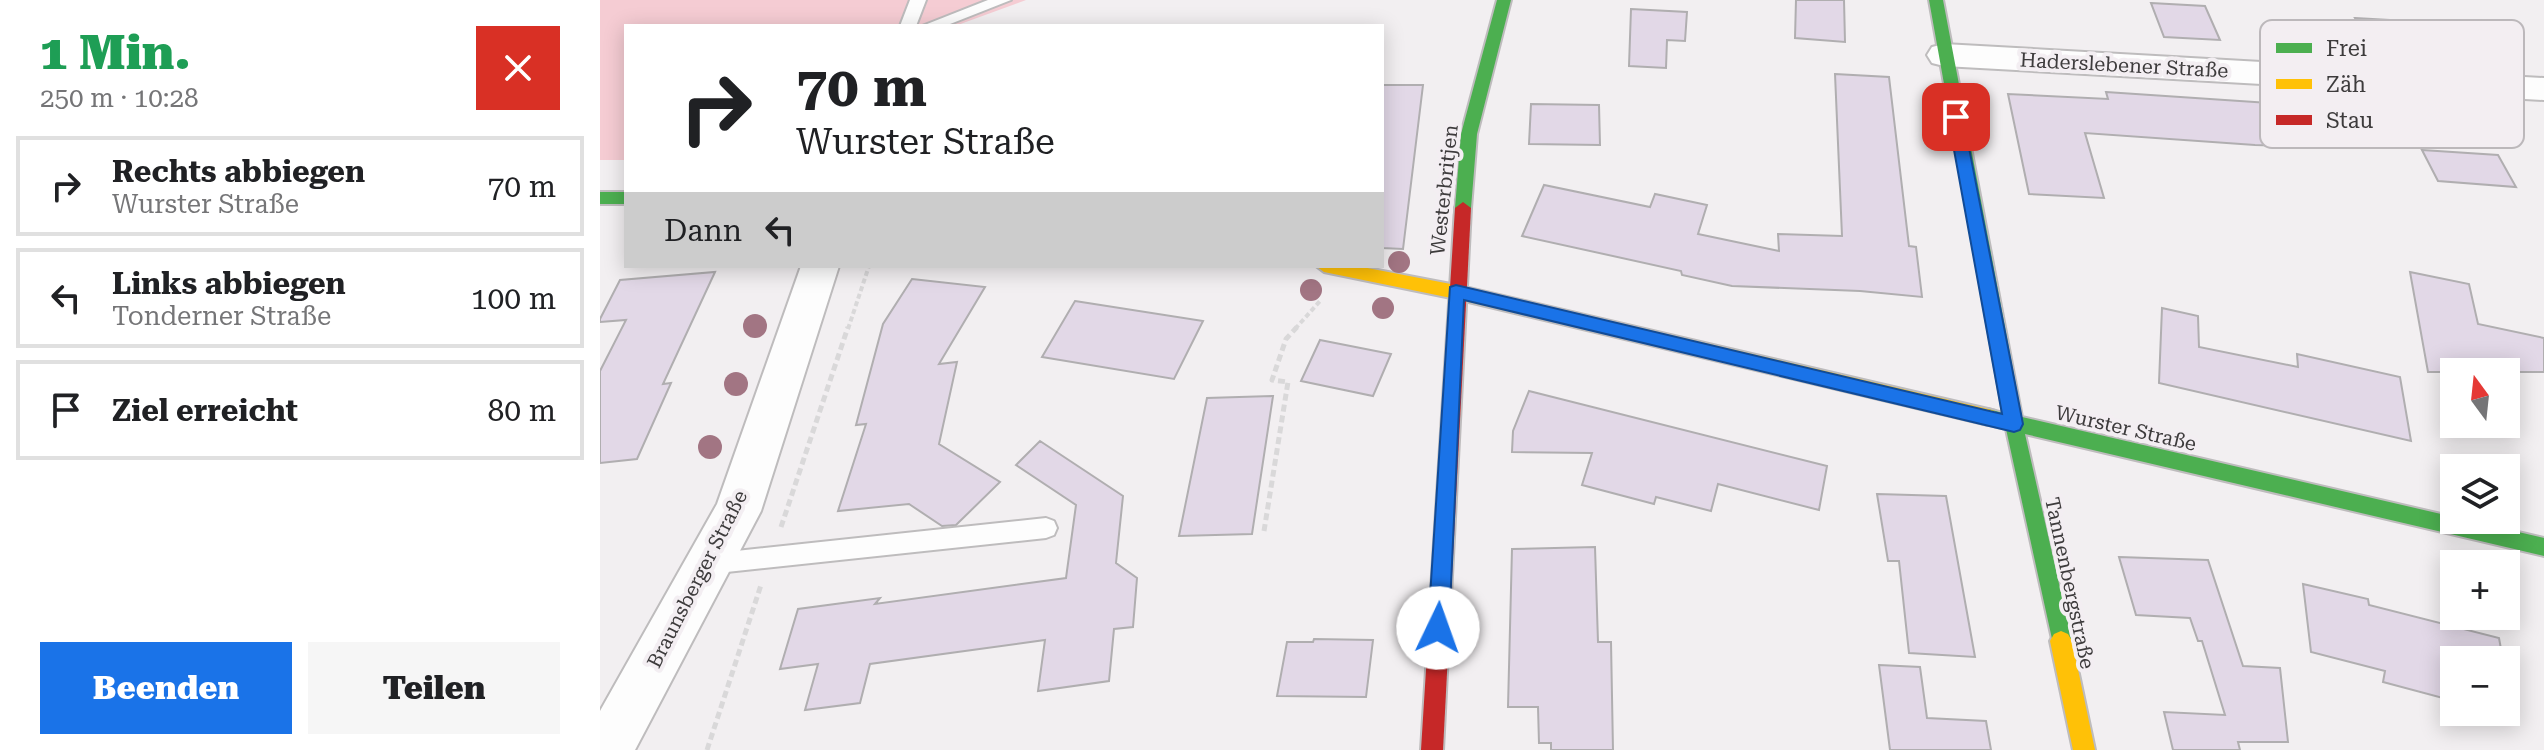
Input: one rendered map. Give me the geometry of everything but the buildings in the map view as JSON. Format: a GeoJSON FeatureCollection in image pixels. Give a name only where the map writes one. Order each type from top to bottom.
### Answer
{"type":"FeatureCollection","features":[{"type":"Feature","properties":{"kind":"street","name":"Westerbritjen"},"geometry":{"type":"LineString","coordinates":[[1432,750],[1456,292],[1469,134],[1504,0]]}},
{"type":"Feature","properties":{"kind":"street","name":"Tannenbergstraße"},"geometry":{"type":"LineString","coordinates":[[1936,0],[2014,424],[2084,750]]}},
{"type":"Feature","properties":{"kind":"street","name":"Haderslebener Straße"},"geometry":{"type":"LineString","coordinates":[[1944,55],[2260,73]]}},
{"type":"Feature","properties":{"kind":"street","name":"Haderslebener Straße"},"geometry":{"type":"LineString","coordinates":[[2524,88],[2544,89]]}},
{"type":"Feature","properties":{"kind":"street"},"geometry":{"type":"LineString","coordinates":[[600,198],[624,198]]}},
{"type":"Feature","properties":{"kind":"street","name":"Braunsberger Straße"},"geometry":{"type":"LineString","coordinates":[[607,750],[738,511],[819,268]]}},
{"type":"Feature","properties":{"kind":"street","name":"Wurster Straße"},"geometry":{"type":"LineString","coordinates":[[1336,268],[1456,292],[2544,547]]}},
{"type":"Feature","properties":{"kind":"lane"},"geometry":{"type":"LineString","coordinates":[[909,24],[918,0]]}},
{"type":"Feature","properties":{"kind":"lane"},"geometry":{"type":"LineString","coordinates":[[936,24],[1003,0]]}},
{"type":"Feature","properties":{"kind":"lane"},"geometry":{"type":"LineString","coordinates":[[708,564],[770,560],[1046,528]]}},
{"type":"Feature","properties":{"kind":"path"},"geometry":{"type":"LineString","coordinates":[[707,750],[868,268]]}},
{"type":"Feature","properties":{"kind":"path"},"geometry":{"type":"LineString","coordinates":[[1264,531],[1288,382],[1272,380],[1286,339],[1347,270]]}},
{"type":"Feature","properties":{"kind":"shaded area"},"geometry":{"type":"Polygon","coordinates":[[[600,0],[1026,0],[960,24],[624,24],[624,160],[600,160],[600,0]]]}},
{"type":"Feature","properties":{"kind":"traffic: fast"},"geometry":{"type":"LineString","coordinates":[[1463,208],[1469,134],[1504,0]]}},
{"type":"Feature","properties":{"kind":"traffic: fast"},"geometry":{"type":"LineString","coordinates":[[1936,0],[2014,424],[2061,641]]}},
{"type":"Feature","properties":{"kind":"traffic: fast"},"geometry":{"type":"LineString","coordinates":[[600,198],[624,198]]}},
{"type":"Feature","properties":{"kind":"traffic: fast"},"geometry":{"type":"LineString","coordinates":[[1988,417],[2544,547]]}},
{"type":"Feature","properties":{"kind":"traffic: slow"},"geometry":{"type":"LineString","coordinates":[[1334,268],[1456,292],[1988,417]]}},
{"type":"Feature","properties":{"kind":"traffic: slow"},"geometry":{"type":"LineString","coordinates":[[2061,641],[2084,750]]}},
{"type":"Feature","properties":{"kind":"traffic: jam"},"geometry":{"type":"LineString","coordinates":[[1432,750],[1463,208]]}},
{"type":"Feature","properties":{"kind":"route"},"geometry":{"type":"LineString","coordinates":[[1438,628],[1456,292],[2014,424],[1956,117]]}}]}
